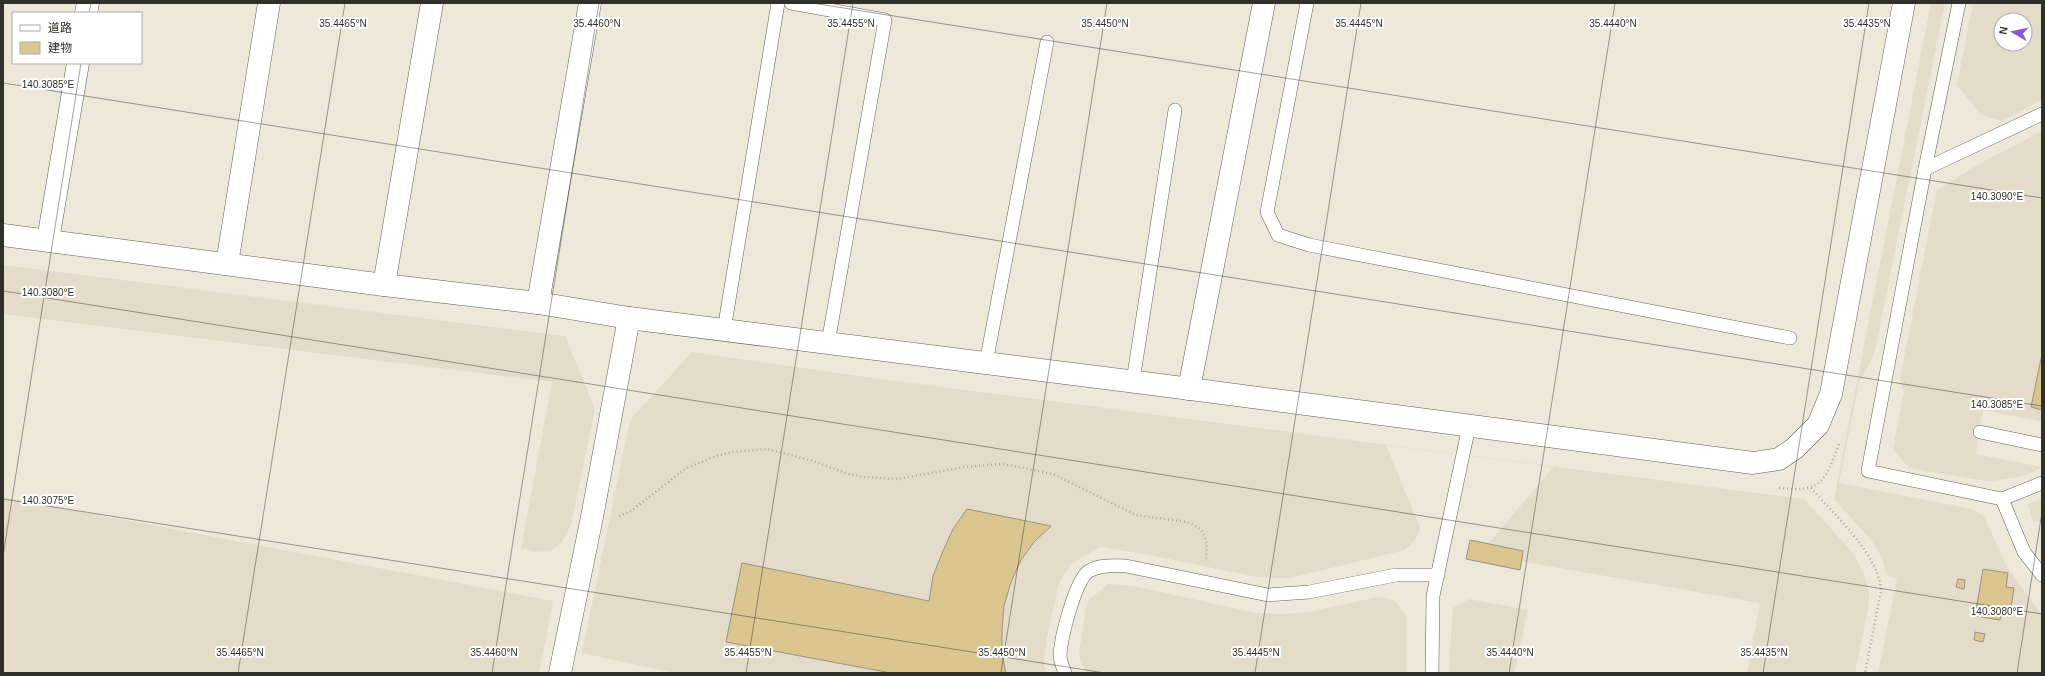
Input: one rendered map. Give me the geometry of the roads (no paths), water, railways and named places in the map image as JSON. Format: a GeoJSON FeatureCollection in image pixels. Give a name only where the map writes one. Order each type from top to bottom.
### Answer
{"type":"FeatureCollection","features":[{"type":"Feature","properties":{"kind":"street"},"geometry":{"type":"LineString","coordinates":[[227,264],[269,3]]}},
{"type":"Feature","properties":{"kind":"street"},"geometry":{"type":"LineString","coordinates":[[384,285],[432,3]]}},
{"type":"Feature","properties":{"kind":"street"},"geometry":{"type":"LineString","coordinates":[[538,303],[590,3]]}},
{"type":"Feature","properties":{"kind":"street"},"geometry":{"type":"LineString","coordinates":[[1189,389],[1264,3]]}},
{"type":"Feature","properties":{"kind":"street"},"geometry":{"type":"LineString","coordinates":[[3,235],[384,285],[538,303],[629,318],[1132,381],[1753,463],[1779,459],[1795,448],[1818,425],[1831,394],[1904,3]]}},
{"type":"Feature","properties":{"kind":"street"},"geometry":{"type":"LineString","coordinates":[[48,240],[78,64]]}},
{"type":"Feature","properties":{"kind":"street"},"geometry":{"type":"LineString","coordinates":[[564,672],[629,318]]}},
{"type":"Feature","properties":{"kind":"lane"},"geometry":{"type":"LineString","coordinates":[[724,330],[778,3]]}},
{"type":"Feature","properties":{"kind":"lane"},"geometry":{"type":"LineString","coordinates":[[791,3],[885,20],[828,343]]}},
{"type":"Feature","properties":{"kind":"lane"},"geometry":{"type":"LineString","coordinates":[[1307,3],[1266,212],[1278,235],[1309,245],[1790,338]]}},
{"type":"Feature","properties":{"kind":"lane"},"geometry":{"type":"LineString","coordinates":[[1959,3],[1925,169],[1868,471],[2002,499],[2042,483]]}},
{"type":"Feature","properties":{"kind":"lane"},"geometry":{"type":"LineString","coordinates":[[986,363],[1047,42]]}},
{"type":"Feature","properties":{"kind":"lane"},"geometry":{"type":"LineString","coordinates":[[1132,381],[1175,110]]}},
{"type":"Feature","properties":{"kind":"lane"},"geometry":{"type":"LineString","coordinates":[[1925,169],[2042,114]]}},
{"type":"Feature","properties":{"kind":"lane"},"geometry":{"type":"LineString","coordinates":[[1432,673],[1433,596],[1469,426]]}},
{"type":"Feature","properties":{"kind":"lane"},"geometry":{"type":"LineString","coordinates":[[1980,432],[2042,445]]}},
{"type":"Feature","properties":{"kind":"lane"},"geometry":{"type":"LineString","coordinates":[[2002,499],[2024,552],[2042,575]]}},
{"type":"Feature","properties":{"kind":"lane"},"geometry":{"type":"LineString","coordinates":[[1065,673],[1060,656],[1070,608],[1078,585],[1088,572],[1104,565],[1126,566],[1268,595],[1310,592],[1396,575],[1438,575]]}}]}
